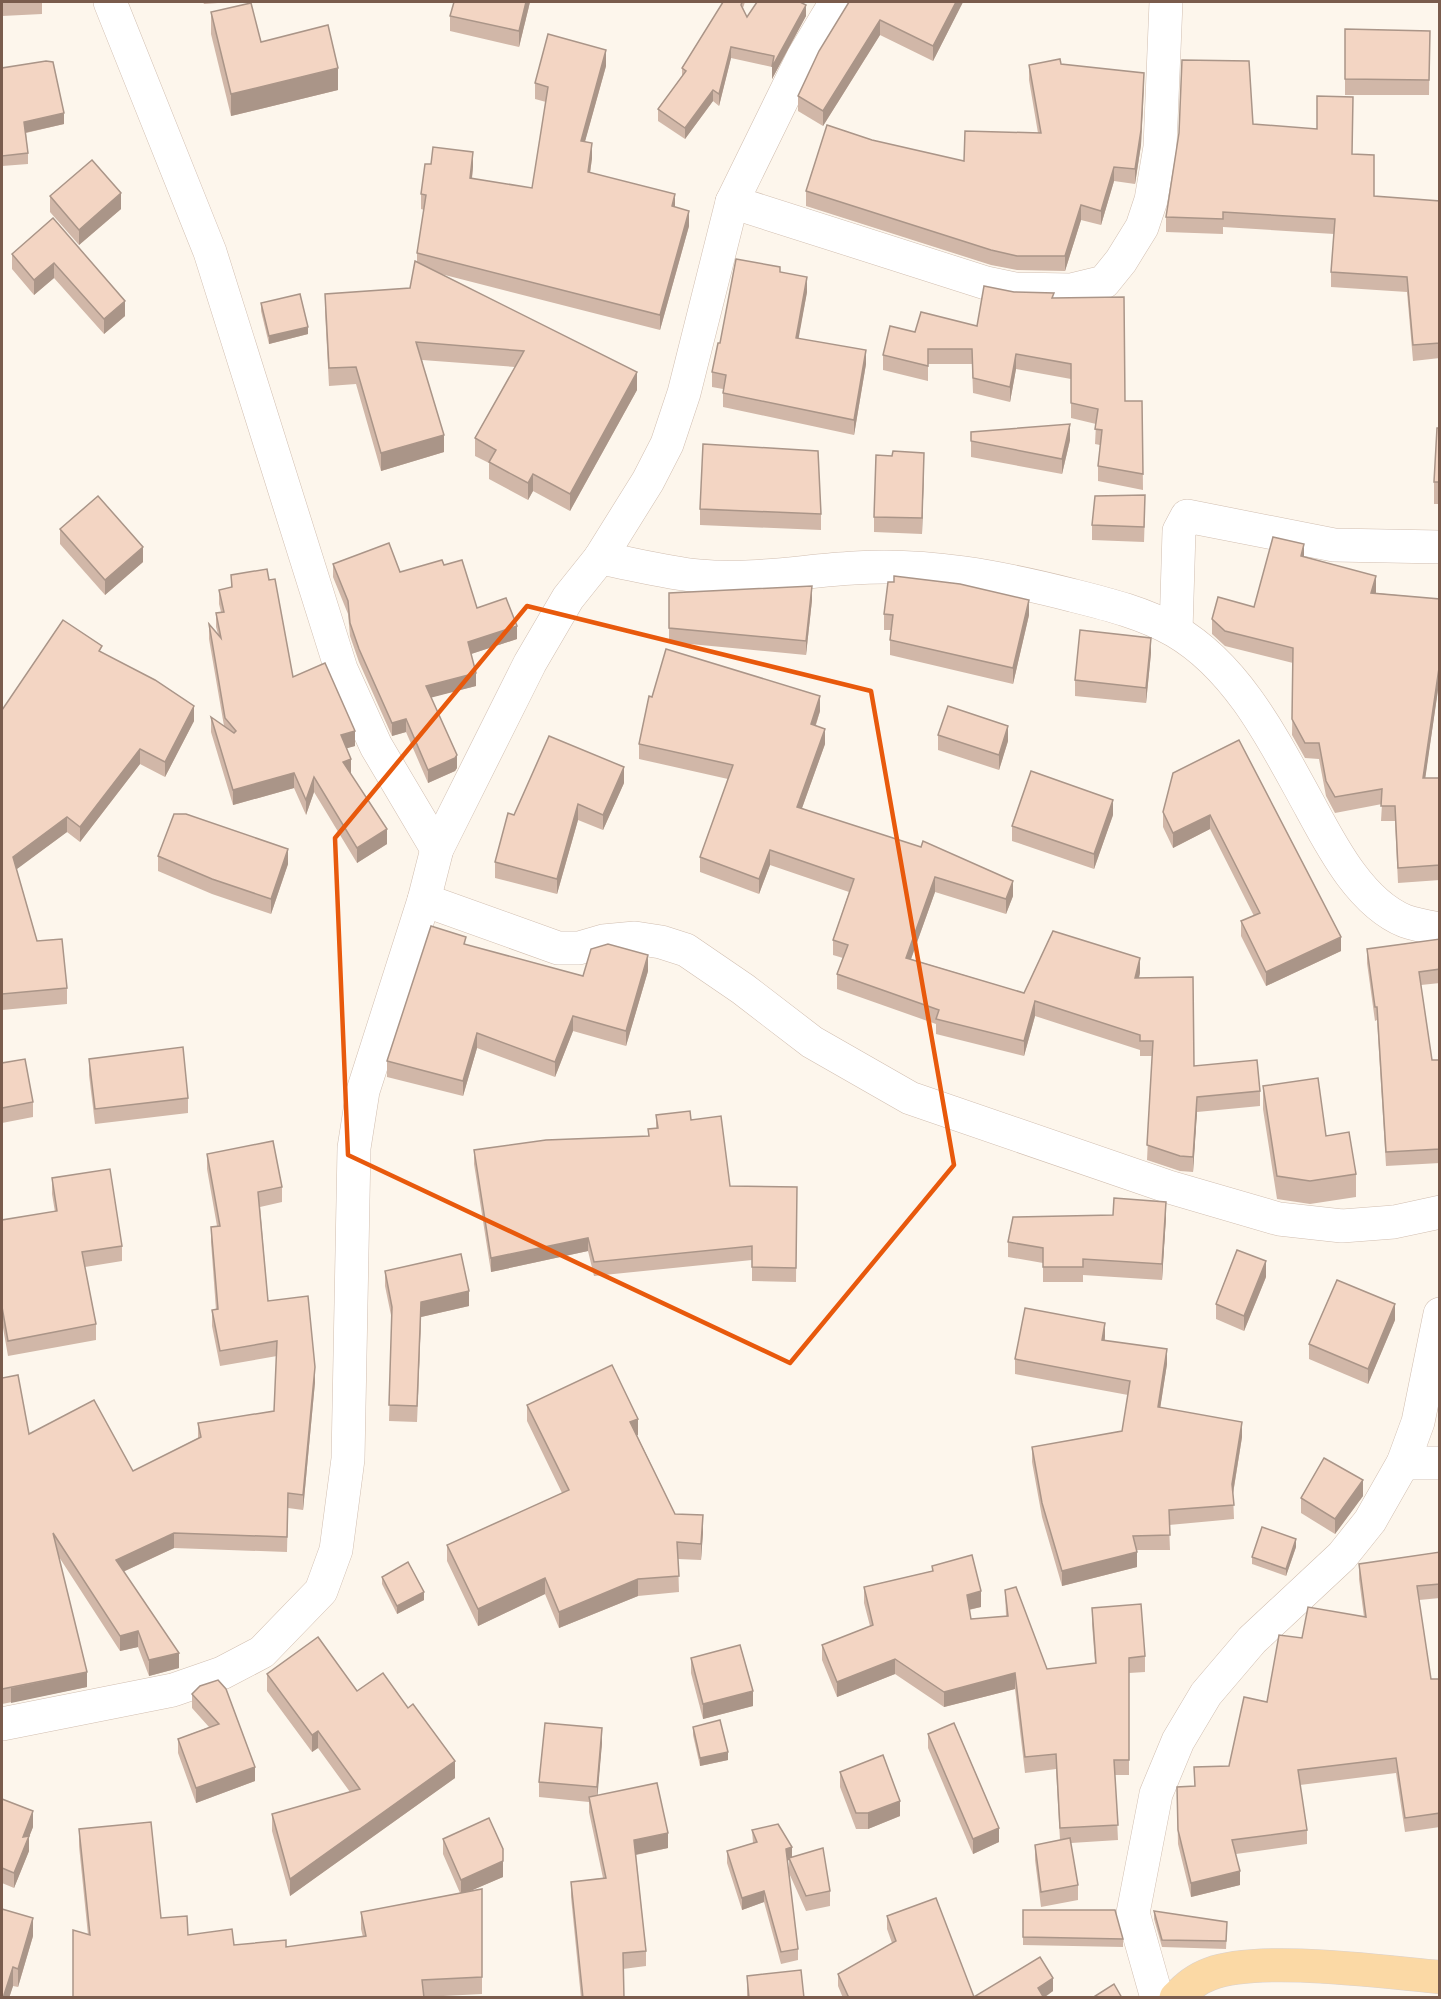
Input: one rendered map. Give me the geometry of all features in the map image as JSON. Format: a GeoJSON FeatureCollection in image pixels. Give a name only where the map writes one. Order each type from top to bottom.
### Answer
{"type":"FeatureCollection","features":[{"type":"Feature","properties":{"kind":"main road"},"geometry":{"type":"LineString","coordinates":[[1176,1998],[1191,1983],[1210,1974],[1232,1968],[1288,1966],[1440,1977]]}},
{"type":"Feature","properties":{"kind":"street"},"geometry":{"type":"LineString","coordinates":[[110,2],[210,252],[341,669],[376,746],[437,849]]}},
{"type":"Feature","properties":{"kind":"street"},"geometry":{"type":"LineString","coordinates":[[2,1724],[173,1690],[222,1673],[262,1652],[321,1591],[336,1550],[348,1459],[354,1148],[363,1091],[424,900],[437,849],[530,663],[568,598],[600,558],[648,481],[667,444],[684,393],[732,202],[803,57],[836,2]]}},
{"type":"Feature","properties":{"kind":"street"},"geometry":{"type":"LineString","coordinates":[[732,202],[986,284],[1015,289],[1071,290],[1104,282],[1122,261],[1142,227],[1151,200],[1160,147],[1166,2]]}},
{"type":"Feature","properties":{"kind":"street"},"geometry":{"type":"LineString","coordinates":[[1176,632],[1179,531],[1187,516],[1334,545],[1440,548]]}},
{"type":"Feature","properties":{"kind":"street"},"geometry":{"type":"LineString","coordinates":[[600,558],[698,576],[765,577],[855,567],[934,569],[1009,579],[1135,612],[1176,632],[1213,661],[1247,700],[1276,745],[1344,868],[1382,906],[1405,921],[1440,929]]}},
{"type":"Feature","properties":{"kind":"street"},"geometry":{"type":"LineString","coordinates":[[424,900],[558,948],[579,948],[603,941],[635,938],[661,942],[686,950],[743,989],[812,1042],[910,1098],[1169,1187],[1279,1219],[1342,1226],[1394,1222],[1440,1212]]}},
{"type":"Feature","properties":{"kind":"street"},"geometry":{"type":"LineString","coordinates":[[1157,1998],[1133,1913],[1156,1794],[1178,1741],[1206,1694],[1252,1640],[1342,1556],[1370,1521],[1403,1463],[1418,1422],[1440,1314]]}},
{"type":"Feature","properties":{"kind":"street"},"geometry":{"type":"LineString","coordinates":[[1403,1463],[1440,1463]]}},
{"type":"Feature","properties":{"kind":"highlighted area"},"geometry":{"type":"Polygon","coordinates":[[[527,606],[871,691],[954,1165],[790,1363],[348,1155],[335,838],[527,606]]]}},
{"type":"Feature","properties":{"kind":"building"},"geometry":{"type":"Polygon","coordinates":[[[454,2],[526,2],[519,31],[450,16],[454,2]]]}},
{"type":"Feature","properties":{"kind":"building"},"geometry":{"type":"Polygon","coordinates":[[[723,2],[742,2],[741,5],[747,17],[757,2],[800,2],[806,5],[772,67],[774,56],[731,47],[719,94],[713,90],[685,128],[658,109],[686,71],[682,68],[723,2]]]}},
{"type":"Feature","properties":{"kind":"building"},"geometry":{"type":"Polygon","coordinates":[[[849,2],[956,2],[933,46],[880,20],[823,111],[798,96],[819,51],[849,2]]]}},
{"type":"Feature","properties":{"kind":"building"},"geometry":{"type":"Polygon","coordinates":[[[251,3],[261,42],[328,25],[338,68],[231,94],[211,12],[251,3]]]}},
{"type":"Feature","properties":{"kind":"building"},"geometry":{"type":"Polygon","coordinates":[[[1345,29],[1430,31],[1429,80],[1345,79],[1345,29]]]}},
{"type":"Feature","properties":{"kind":"building"},"geometry":{"type":"Polygon","coordinates":[[[548,34],[606,50],[581,141],[592,143],[588,172],[675,194],[672,206],[689,211],[660,315],[417,253],[426,195],[421,194],[425,164],[431,164],[433,147],[473,152],[470,178],[532,188],[548,87],[535,83],[548,34]]]}},
{"type":"Feature","properties":{"kind":"building"},"geometry":{"type":"Polygon","coordinates":[[[1060,59],[1061,64],[1144,73],[1141,130],[1135,169],[1114,167],[1101,211],[1081,205],[1065,256],[1017,256],[991,250],[806,191],[827,125],[872,140],[964,161],[965,131],[1041,133],[1029,65],[1060,59]]]}},
{"type":"Feature","properties":{"kind":"building"},"geometry":{"type":"Polygon","coordinates":[[[1182,60],[1249,61],[1253,124],[1317,129],[1317,96],[1353,97],[1352,154],[1374,155],[1374,196],[1440,201],[1440,343],[1413,345],[1407,277],[1331,272],[1335,219],[1223,212],[1223,219],[1166,217],[1179,133],[1182,60]]]}},
{"type":"Feature","properties":{"kind":"building"},"geometry":{"type":"Polygon","coordinates":[[[46,61],[53,62],[64,113],[24,122],[28,153],[2,156],[2,68],[46,61]]]}},
{"type":"Feature","properties":{"kind":"building"},"geometry":{"type":"Polygon","coordinates":[[[92,160],[121,193],[79,230],[50,196],[92,160]]]}},
{"type":"Feature","properties":{"kind":"building"},"geometry":{"type":"Polygon","coordinates":[[[53,218],[125,301],[104,319],[54,263],[34,280],[12,254],[53,218]]]}},
{"type":"Feature","properties":{"kind":"building"},"geometry":{"type":"Polygon","coordinates":[[[736,259],[780,267],[780,272],[807,277],[796,338],[866,350],[854,420],[723,393],[726,375],[712,372],[718,343],[720,343],[736,259]]]}},
{"type":"Feature","properties":{"kind":"building"},"geometry":{"type":"Polygon","coordinates":[[[415,261],[637,372],[570,494],[533,474],[528,483],[489,462],[496,450],[475,438],[524,351],[416,342],[444,435],[381,453],[356,367],[329,368],[325,294],[410,288],[415,261]]]}},
{"type":"Feature","properties":{"kind":"building"},"geometry":{"type":"Polygon","coordinates":[[[984,286],[1014,292],[1054,293],[1052,298],[1124,297],[1125,401],[1142,401],[1143,474],[1098,466],[1102,430],[1095,429],[1098,409],[1071,403],[1071,364],[1016,354],[1010,387],[973,378],[972,349],[928,349],[928,366],[883,355],[890,326],[915,332],[921,312],[977,326],[984,286]]]}},
{"type":"Feature","properties":{"kind":"building"},"geometry":{"type":"Polygon","coordinates":[[[300,294],[308,327],[269,336],[261,303],[300,294]]]}},
{"type":"Feature","properties":{"kind":"building"},"geometry":{"type":"Polygon","coordinates":[[[1070,424],[1062,459],[971,441],[971,432],[1070,424]]]}},
{"type":"Feature","properties":{"kind":"building"},"geometry":{"type":"Polygon","coordinates":[[[1437,428],[1440,428],[1440,482],[1434,482],[1437,428]]]}},
{"type":"Feature","properties":{"kind":"building"},"geometry":{"type":"Polygon","coordinates":[[[703,444],[818,451],[821,514],[700,509],[703,444]]]}},
{"type":"Feature","properties":{"kind":"building"},"geometry":{"type":"Polygon","coordinates":[[[893,451],[924,453],[922,518],[874,517],[876,455],[892,456],[893,451]]]}},
{"type":"Feature","properties":{"kind":"building"},"geometry":{"type":"Polygon","coordinates":[[[1145,495],[1144,527],[1092,525],[1095,496],[1145,495]]]}},
{"type":"Feature","properties":{"kind":"building"},"geometry":{"type":"Polygon","coordinates":[[[98,496],[143,547],[105,580],[60,529],[98,496]]]}},
{"type":"Feature","properties":{"kind":"building"},"geometry":{"type":"Polygon","coordinates":[[[1273,537],[1304,544],[1301,556],[1376,576],[1371,593],[1440,599],[1440,661],[1423,778],[1440,778],[1440,865],[1398,868],[1395,806],[1381,806],[1382,789],[1335,797],[1326,781],[1319,743],[1305,743],[1292,719],[1293,648],[1225,631],[1212,619],[1218,597],[1254,607],[1273,537]]]}},
{"type":"Feature","properties":{"kind":"building"},"geometry":{"type":"Polygon","coordinates":[[[389,543],[400,572],[442,560],[444,565],[462,560],[477,608],[506,598],[517,626],[468,642],[476,673],[426,686],[457,755],[428,770],[406,719],[392,723],[359,649],[350,623],[348,601],[333,564],[389,543]]]}},
{"type":"Feature","properties":{"kind":"building"},"geometry":{"type":"Polygon","coordinates":[[[267,569],[269,580],[275,579],[293,677],[325,663],[355,731],[341,735],[351,759],[343,762],[387,829],[357,848],[314,777],[306,800],[294,773],[233,790],[211,717],[234,733],[236,731],[225,718],[209,624],[221,638],[216,613],[224,612],[219,590],[232,587],[231,575],[267,569]]]}},
{"type":"Feature","properties":{"kind":"building"},"geometry":{"type":"Polygon","coordinates":[[[894,576],[960,584],[1029,600],[1013,668],[890,640],[893,615],[884,614],[888,582],[894,582],[894,576]]]}},
{"type":"Feature","properties":{"kind":"building"},"geometry":{"type":"Polygon","coordinates":[[[812,586],[806,641],[669,628],[669,593],[812,586]]]}},
{"type":"Feature","properties":{"kind":"building"},"geometry":{"type":"Polygon","coordinates":[[[63,620],[102,646],[99,651],[155,680],[194,706],[165,762],[140,749],[80,827],[67,817],[13,857],[37,941],[62,939],[67,988],[2,994],[2,710],[63,620]]]}},
{"type":"Feature","properties":{"kind":"building"},"geometry":{"type":"Polygon","coordinates":[[[1080,630],[1151,638],[1146,688],[1075,680],[1080,630]]]}},
{"type":"Feature","properties":{"kind":"building"},"geometry":{"type":"Polygon","coordinates":[[[666,649],[820,696],[811,724],[825,729],[797,807],[921,847],[923,841],[1013,881],[1006,899],[935,877],[906,958],[1024,993],[1053,931],[1140,958],[1135,978],[1193,977],[1194,1066],[1257,1060],[1260,1091],[1197,1097],[1193,1157],[1180,1156],[1147,1145],[1153,1041],[1140,1041],[1140,1035],[1035,1001],[1024,1041],[936,1019],[939,1010],[837,974],[848,945],[833,940],[854,879],[770,850],[759,879],[700,857],[733,765],[639,744],[649,696],[652,697],[666,649]]]}},
{"type":"Feature","properties":{"kind":"building"},"geometry":{"type":"Polygon","coordinates":[[[948,706],[1008,726],[999,755],[938,735],[948,706]]]}},
{"type":"Feature","properties":{"kind":"building"},"geometry":{"type":"Polygon","coordinates":[[[549,736],[624,767],[603,815],[578,804],[557,879],[495,862],[508,813],[514,815],[549,736]]]}},
{"type":"Feature","properties":{"kind":"building"},"geometry":{"type":"Polygon","coordinates":[[[1239,740],[1341,937],[1266,972],[1241,921],[1260,913],[1210,815],[1173,833],[1163,812],[1173,773],[1239,740]]]}},
{"type":"Feature","properties":{"kind":"building"},"geometry":{"type":"Polygon","coordinates":[[[1031,771],[1113,800],[1094,854],[1012,826],[1031,771]]]}},
{"type":"Feature","properties":{"kind":"building"},"geometry":{"type":"Polygon","coordinates":[[[174,814],[186,814],[288,849],[271,899],[212,879],[158,856],[174,814]]]}},
{"type":"Feature","properties":{"kind":"building"},"geometry":{"type":"Polygon","coordinates":[[[431,926],[466,937],[464,944],[583,976],[591,949],[608,944],[648,955],[626,1031],[573,1016],[555,1062],[477,1033],[463,1081],[387,1061],[431,926]]]}},
{"type":"Feature","properties":{"kind":"building"},"geometry":{"type":"Polygon","coordinates":[[[1440,939],[1440,969],[1419,972],[1432,1060],[1440,1060],[1440,1149],[1386,1152],[1377,1007],[1375,1007],[1367,949],[1440,939]]]}},
{"type":"Feature","properties":{"kind":"building"},"geometry":{"type":"Polygon","coordinates":[[[183,1047],[188,1098],[95,1109],[89,1059],[183,1047]]]}},
{"type":"Feature","properties":{"kind":"building"},"geometry":{"type":"Polygon","coordinates":[[[25,1059],[33,1102],[2,1108],[2,1063],[25,1059]]]}},
{"type":"Feature","properties":{"kind":"building"},"geometry":{"type":"Polygon","coordinates":[[[1318,1078],[1326,1136],[1349,1132],[1356,1174],[1310,1181],[1277,1176],[1263,1086],[1318,1078]]]}},
{"type":"Feature","properties":{"kind":"building"},"geometry":{"type":"Polygon","coordinates":[[[690,1111],[691,1120],[721,1116],[730,1186],[797,1187],[796,1268],[752,1267],[752,1246],[594,1262],[588,1238],[491,1258],[474,1150],[546,1140],[649,1136],[648,1129],[658,1128],[656,1115],[690,1111]]]}},
{"type":"Feature","properties":{"kind":"building"},"geometry":{"type":"Polygon","coordinates":[[[273,1141],[282,1187],[258,1192],[268,1301],[308,1296],[315,1367],[303,1495],[288,1493],[287,1537],[174,1533],[116,1560],[179,1653],[149,1660],[138,1631],[120,1636],[53,1533],[87,1672],[2,1689],[2,1378],[18,1375],[29,1434],[94,1400],[133,1471],[201,1437],[198,1423],[274,1411],[277,1341],[220,1351],[212,1310],[218,1309],[211,1227],[220,1226],[207,1154],[273,1141]]]}},
{"type":"Feature","properties":{"kind":"building"},"geometry":{"type":"Polygon","coordinates":[[[110,1169],[122,1246],[82,1252],[96,1324],[8,1341],[2,1307],[2,1220],[57,1211],[52,1178],[110,1169]]]}},
{"type":"Feature","properties":{"kind":"building"},"geometry":{"type":"Polygon","coordinates":[[[1114,1198],[1166,1202],[1162,1264],[1083,1259],[1083,1267],[1043,1267],[1043,1248],[1008,1242],[1013,1217],[1113,1215],[1114,1198]]]}},
{"type":"Feature","properties":{"kind":"building"},"geometry":{"type":"Polygon","coordinates":[[[1237,1250],[1266,1261],[1244,1316],[1216,1304],[1237,1250]]]}},
{"type":"Feature","properties":{"kind":"building"},"geometry":{"type":"Polygon","coordinates":[[[461,1254],[469,1291],[421,1302],[417,1406],[389,1405],[392,1307],[385,1271],[461,1254]]]}},
{"type":"Feature","properties":{"kind":"building"},"geometry":{"type":"Polygon","coordinates":[[[1337,1280],[1395,1304],[1368,1369],[1309,1344],[1337,1280]]]}},
{"type":"Feature","properties":{"kind":"building"},"geometry":{"type":"Polygon","coordinates":[[[1025,1308],[1105,1323],[1102,1340],[1167,1349],[1158,1407],[1242,1422],[1232,1484],[1234,1505],[1169,1510],[1170,1535],[1133,1536],[1137,1552],[1062,1571],[1042,1503],[1032,1447],[1122,1431],[1130,1381],[1015,1359],[1025,1308]]]}},
{"type":"Feature","properties":{"kind":"building"},"geometry":{"type":"Polygon","coordinates":[[[612,1365],[638,1419],[630,1422],[675,1514],[703,1515],[701,1544],[677,1542],[679,1576],[638,1579],[559,1612],[545,1578],[478,1609],[447,1545],[569,1490],[527,1405],[612,1365]]]}},
{"type":"Feature","properties":{"kind":"building"},"geometry":{"type":"Polygon","coordinates":[[[1324,1458],[1363,1480],[1335,1519],[1301,1498],[1324,1458]]]}},
{"type":"Feature","properties":{"kind":"building"},"geometry":{"type":"Polygon","coordinates":[[[1262,1527],[1296,1539],[1286,1569],[1252,1557],[1262,1527]]]}},
{"type":"Feature","properties":{"kind":"building"},"geometry":{"type":"Polygon","coordinates":[[[1440,1552],[1440,1584],[1417,1586],[1431,1679],[1440,1679],[1440,1813],[1405,1818],[1396,1758],[1298,1770],[1307,1830],[1232,1840],[1240,1871],[1191,1883],[1178,1830],[1177,1787],[1195,1786],[1194,1767],[1229,1766],[1244,1697],[1267,1702],[1279,1635],[1302,1638],[1308,1607],[1366,1617],[1359,1564],[1440,1552]]]}},
{"type":"Feature","properties":{"kind":"building"},"geometry":{"type":"Polygon","coordinates":[[[972,1555],[981,1591],[967,1595],[971,1619],[1008,1616],[1005,1590],[1016,1587],[1047,1669],[1096,1663],[1092,1608],[1141,1604],[1145,1656],[1129,1658],[1129,1760],[1114,1760],[1118,1825],[1060,1828],[1056,1754],[1025,1757],[1015,1673],[944,1692],[895,1659],[837,1682],[822,1645],[873,1625],[864,1587],[933,1571],[932,1566],[972,1555]]]}},
{"type":"Feature","properties":{"kind":"building"},"geometry":{"type":"Polygon","coordinates":[[[408,1562],[424,1592],[397,1606],[382,1577],[408,1562]]]}},
{"type":"Feature","properties":{"kind":"building"},"geometry":{"type":"Polygon","coordinates":[[[318,1637],[357,1691],[383,1673],[408,1708],[413,1704],[455,1761],[290,1879],[272,1814],[360,1789],[318,1731],[312,1735],[267,1674],[318,1637]]]}},
{"type":"Feature","properties":{"kind":"building"},"geometry":{"type":"Polygon","coordinates":[[[740,1645],[753,1691],[703,1704],[691,1658],[740,1645]]]}},
{"type":"Feature","properties":{"kind":"building"},"geometry":{"type":"Polygon","coordinates":[[[218,1680],[226,1689],[255,1767],[196,1788],[178,1739],[219,1724],[192,1694],[200,1686],[218,1680]]]}},
{"type":"Feature","properties":{"kind":"building"},"geometry":{"type":"Polygon","coordinates":[[[720,1720],[728,1752],[700,1758],[693,1727],[720,1720]]]}},
{"type":"Feature","properties":{"kind":"building"},"geometry":{"type":"Polygon","coordinates":[[[545,1723],[602,1728],[597,1787],[539,1782],[545,1723]]]}},
{"type":"Feature","properties":{"kind":"building"},"geometry":{"type":"Polygon","coordinates":[[[954,1723],[999,1828],[973,1839],[928,1734],[954,1723]]]}},
{"type":"Feature","properties":{"kind":"building"},"geometry":{"type":"Polygon","coordinates":[[[883,1755],[900,1801],[868,1813],[856,1813],[840,1772],[883,1755]]]}},
{"type":"Feature","properties":{"kind":"building"},"geometry":{"type":"Polygon","coordinates":[[[657,1783],[668,1833],[634,1840],[646,1951],[623,1953],[624,1998],[583,1998],[571,1882],[606,1878],[589,1797],[657,1783]]]}},
{"type":"Feature","properties":{"kind":"building"},"geometry":{"type":"Polygon","coordinates":[[[2,1799],[33,1811],[23,1837],[29,1836],[14,1873],[2,1868],[2,1799]]]}},
{"type":"Feature","properties":{"kind":"building"},"geometry":{"type":"Polygon","coordinates":[[[489,1818],[503,1849],[503,1861],[461,1880],[443,1839],[489,1818]]]}},
{"type":"Feature","properties":{"kind":"building"},"geometry":{"type":"Polygon","coordinates":[[[151,1822],[161,1918],[187,1916],[188,1935],[232,1929],[234,1945],[286,1940],[286,1947],[366,1936],[361,1912],[482,1889],[482,1977],[422,1980],[424,1998],[73,1998],[73,1930],[90,1935],[79,1829],[151,1822]]]}},
{"type":"Feature","properties":{"kind":"building"},"geometry":{"type":"Polygon","coordinates":[[[778,1824],[792,1847],[786,1849],[798,1949],[781,1952],[764,1891],[742,1898],[727,1851],[757,1842],[752,1830],[778,1824]]]}},
{"type":"Feature","properties":{"kind":"building"},"geometry":{"type":"Polygon","coordinates":[[[1070,1838],[1078,1885],[1041,1892],[1035,1845],[1070,1838]]]}},
{"type":"Feature","properties":{"kind":"building"},"geometry":{"type":"Polygon","coordinates":[[[823,1848],[830,1891],[806,1896],[789,1858],[823,1848]]]}},
{"type":"Feature","properties":{"kind":"building"},"geometry":{"type":"Polygon","coordinates":[[[936,1898],[974,1997],[1040,1957],[1053,1978],[1038,1988],[1044,1998],[849,1998],[838,1974],[896,1941],[887,1916],[936,1898]]]}},
{"type":"Feature","properties":{"kind":"building"},"geometry":{"type":"Polygon","coordinates":[[[2,1909],[33,1918],[18,1969],[13,1967],[3,1998],[2,1998],[2,1909]]]}},
{"type":"Feature","properties":{"kind":"building"},"geometry":{"type":"Polygon","coordinates":[[[1023,1910],[1115,1910],[1123,1939],[1023,1937],[1023,1910]]]}},
{"type":"Feature","properties":{"kind":"building"},"geometry":{"type":"Polygon","coordinates":[[[1154,1911],[1227,1922],[1226,1941],[1162,1940],[1154,1911]]]}},
{"type":"Feature","properties":{"kind":"building"},"geometry":{"type":"Polygon","coordinates":[[[801,1970],[804,1998],[749,1998],[747,1976],[801,1970]]]}},
{"type":"Feature","properties":{"kind":"building"},"geometry":{"type":"Polygon","coordinates":[[[1114,1984],[1122,1998],[1092,1998],[1114,1984]]]}}]}
